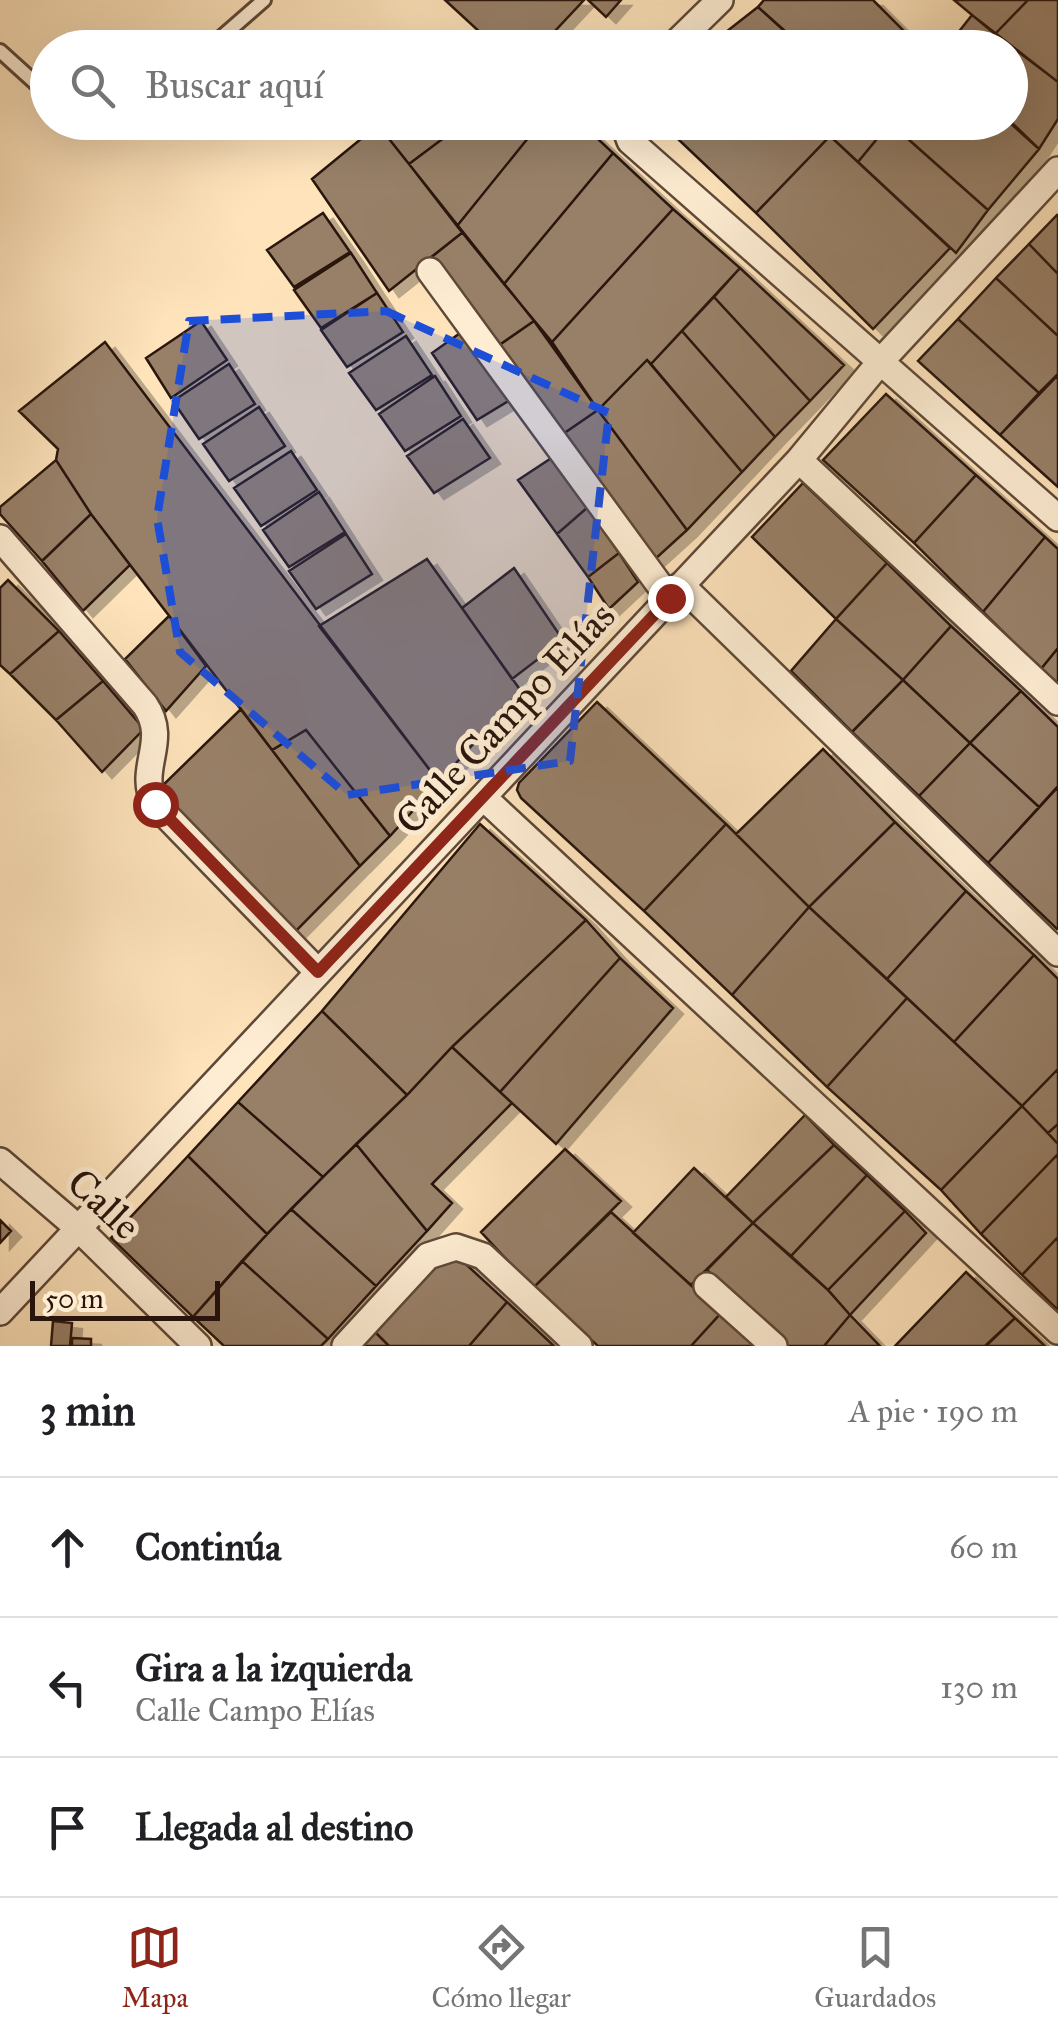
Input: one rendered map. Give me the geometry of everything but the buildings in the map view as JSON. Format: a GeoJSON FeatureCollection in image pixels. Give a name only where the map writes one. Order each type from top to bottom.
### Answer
{"type":"FeatureCollection","features":[{"type":"Feature","properties":{"kind":"street"},"geometry":{"type":"LineString","coordinates":[[689,30],[720,0]]}},
{"type":"Feature","properties":{"kind":"street"},"geometry":{"type":"LineString","coordinates":[[630,140],[1058,518]]}},
{"type":"Feature","properties":{"kind":"street","name":"Calle Campo Elías"},"geometry":{"type":"LineString","coordinates":[[0,1312],[799,460],[881,361],[1058,170]]}},
{"type":"Feature","properties":{"kind":"street"},"geometry":{"type":"LineString","coordinates":[[430,271],[675,591],[1058,953]]}},
{"type":"Feature","properties":{"kind":"street"},"geometry":{"type":"LineString","coordinates":[[799,460],[1058,702]]}},
{"type":"Feature","properties":{"kind":"street"},"geometry":{"type":"LineString","coordinates":[[0,538],[154,718],[156,732],[148,775],[155,804],[318,972]]}},
{"type":"Feature","properties":{"kind":"street"},"geometry":{"type":"LineString","coordinates":[[483,797],[1058,1331]]}},
{"type":"Feature","properties":{"kind":"street","name":"Calle"},"geometry":{"type":"LineString","coordinates":[[0,1161],[77,1227],[198,1346]]}},
{"type":"Feature","properties":{"kind":"street"},"geometry":{"type":"LineString","coordinates":[[344,1346],[428,1256],[456,1247],[483,1256],[579,1346]]}},
{"type":"Feature","properties":{"kind":"street"},"geometry":{"type":"LineString","coordinates":[[708,1286],[774,1346]]}},
{"type":"Feature","properties":{"kind":"lane"},"geometry":{"type":"LineString","coordinates":[[229,30],[264,0]]}},
{"type":"Feature","properties":{"kind":"lane"},"geometry":{"type":"LineString","coordinates":[[0,51],[30,78]]}},
{"type":"Feature","properties":{"kind":"highlighted area"},"geometry":{"type":"Polygon","coordinates":[[[386,311],[609,413],[570,761],[347,795],[180,652],[157,518],[189,321],[386,311]]]}},
{"type":"Feature","properties":{"kind":"route"},"geometry":{"type":"LineString","coordinates":[[155,804],[318,972],[670,598]]}}]}
